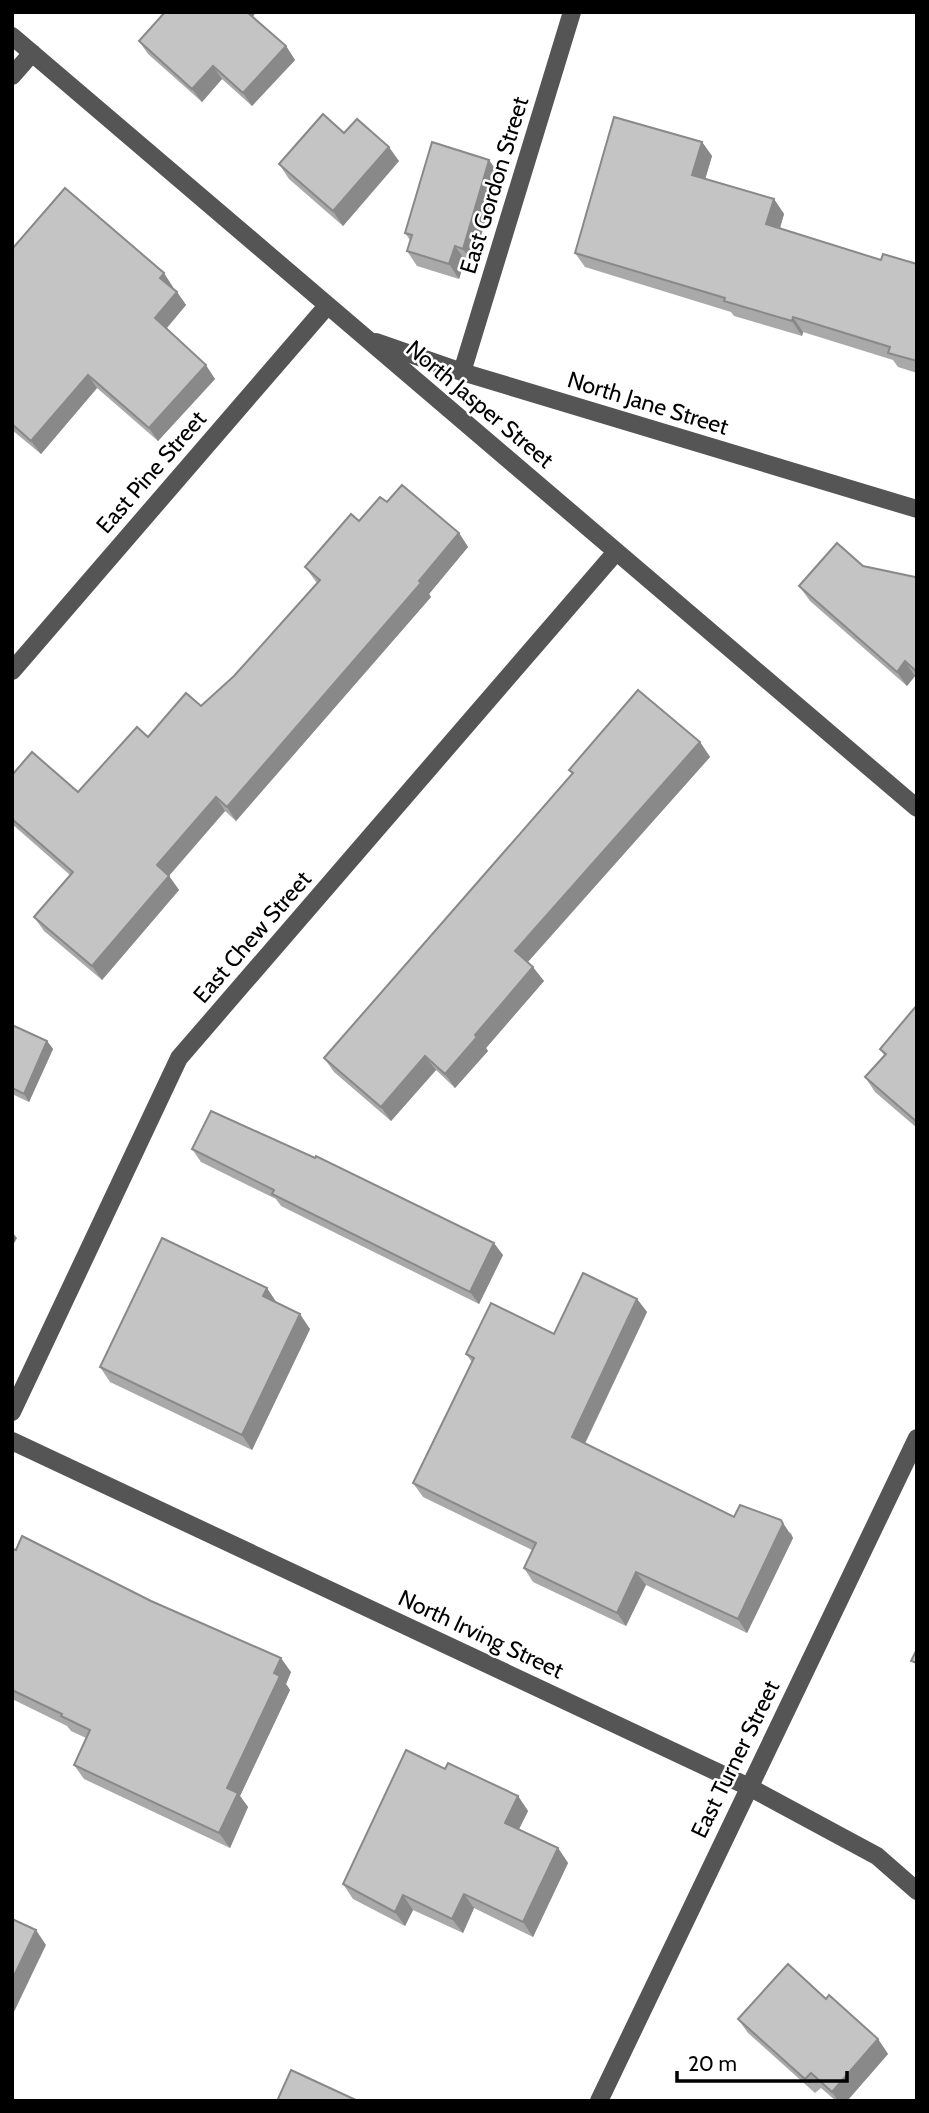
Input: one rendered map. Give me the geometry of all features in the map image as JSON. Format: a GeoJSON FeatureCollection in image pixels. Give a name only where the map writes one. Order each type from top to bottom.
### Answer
{"type":"FeatureCollection","features":[{"type":"Feature","properties":{"kind":"street","name":"East Gordon Street"},"geometry":{"type":"LineString","coordinates":[[462,372],[572,12]]}},
{"type":"Feature","properties":{"kind":"street","name":"North Jasper Street"},"geometry":{"type":"LineString","coordinates":[[12,36],[917,808]]}},
{"type":"Feature","properties":{"kind":"street"},"geometry":{"type":"LineString","coordinates":[[12,76],[32,53]]}},
{"type":"Feature","properties":{"kind":"street","name":"East Pine Street"},"geometry":{"type":"LineString","coordinates":[[12,671],[327,306]]}},
{"type":"Feature","properties":{"kind":"street","name":"North Jane Street"},"geometry":{"type":"LineString","coordinates":[[366,339],[462,372],[917,509]]}},
{"type":"Feature","properties":{"kind":"street","name":"East Chew Street"},"geometry":{"type":"LineString","coordinates":[[12,1412],[179,1058],[616,552]]}},
{"type":"Feature","properties":{"kind":"street","name":"East Turner Street"},"geometry":{"type":"LineString","coordinates":[[599,2101],[917,1438]]}},
{"type":"Feature","properties":{"kind":"street","name":"North Irving Street"},"geometry":{"type":"LineString","coordinates":[[12,1441],[749,1787],[877,1856],[917,1891]]}},
{"type":"Feature","properties":{"kind":"building"},"geometry":{"type":"Polygon","coordinates":[[[165,12],[247,12],[286,46],[243,93],[213,66],[192,89],[139,41],[165,12]]]}},
{"type":"Feature","properties":{"kind":"building"},"geometry":{"type":"Polygon","coordinates":[[[323,114],[344,133],[357,119],[389,147],[333,211],[279,164],[323,114]]]}},
{"type":"Feature","properties":{"kind":"building"},"geometry":{"type":"Polygon","coordinates":[[[614,117],[702,142],[692,175],[774,199],[766,224],[881,260],[883,254],[917,264],[917,361],[888,353],[890,347],[793,317],[792,321],[724,301],[725,298],[575,253],[614,117]]]}},
{"type":"Feature","properties":{"kind":"building"},"geometry":{"type":"Polygon","coordinates":[[[432,142],[489,160],[463,249],[455,246],[449,264],[407,251],[412,235],[405,233],[432,142]]]}},
{"type":"Feature","properties":{"kind":"building"},"geometry":{"type":"Polygon","coordinates":[[[65,188],[164,273],[160,278],[177,292],[155,318],[206,365],[149,428],[88,375],[31,441],[12,424],[12,249],[65,188]]]}},
{"type":"Feature","properties":{"kind":"building"},"geometry":{"type":"Polygon","coordinates":[[[402,485],[459,533],[419,581],[421,583],[227,807],[216,797],[157,865],[169,876],[92,966],[34,917],[73,872],[12,819],[12,775],[32,752],[78,792],[137,727],[148,737],[186,693],[201,706],[234,676],[320,580],[305,567],[351,514],[359,521],[380,497],[387,502],[402,485]]]}},
{"type":"Feature","properties":{"kind":"building"},"geometry":{"type":"Polygon","coordinates":[[[837,543],[863,566],[917,579],[917,672],[905,661],[897,672],[799,586],[837,543]]]}},
{"type":"Feature","properties":{"kind":"building"},"geometry":{"type":"Polygon","coordinates":[[[638,690],[700,742],[515,951],[533,967],[445,1074],[425,1056],[381,1107],[324,1058],[573,773],[569,770],[638,690]]]}},
{"type":"Feature","properties":{"kind":"building"},"geometry":{"type":"Polygon","coordinates":[[[917,1005],[917,1122],[865,1077],[886,1054],[880,1049],[917,1005]]]}},
{"type":"Feature","properties":{"kind":"building"},"geometry":{"type":"Polygon","coordinates":[[[12,1025],[47,1041],[24,1094],[12,1088],[12,1025]]]}},
{"type":"Feature","properties":{"kind":"building"},"geometry":{"type":"Polygon","coordinates":[[[211,1111],[315,1158],[316,1156],[494,1243],[470,1292],[272,1194],[274,1190],[192,1149],[211,1111]]]}},
{"type":"Feature","properties":{"kind":"building"},"geometry":{"type":"Polygon","coordinates":[[[162,1238],[267,1288],[263,1296],[300,1314],[242,1435],[100,1367],[162,1238]]]}},
{"type":"Feature","properties":{"kind":"building"},"geometry":{"type":"Polygon","coordinates":[[[583,1273],[637,1299],[572,1437],[734,1517],[740,1505],[781,1520],[783,1524],[738,1619],[636,1572],[617,1613],[524,1568],[536,1543],[413,1483],[474,1358],[466,1354],[491,1303],[554,1334],[583,1273]]]}},
{"type":"Feature","properties":{"kind":"building"},"geometry":{"type":"Polygon","coordinates":[[[22,1536],[151,1601],[281,1658],[274,1673],[280,1676],[227,1788],[238,1793],[219,1833],[74,1765],[90,1730],[12,1690],[12,1549],[16,1550],[22,1536]]]}},
{"type":"Feature","properties":{"kind":"building"},"geometry":{"type":"Polygon","coordinates":[[[917,1649],[917,1663],[911,1661],[917,1649]]]}},
{"type":"Feature","properties":{"kind":"building"},"geometry":{"type":"Polygon","coordinates":[[[406,1750],[445,1769],[448,1763],[518,1796],[505,1823],[558,1848],[523,1922],[464,1894],[452,1919],[403,1895],[395,1912],[343,1884],[406,1750]]]}},
{"type":"Feature","properties":{"kind":"building"},"geometry":{"type":"Polygon","coordinates":[[[12,1919],[36,1930],[12,1980],[12,1919]]]}},
{"type":"Feature","properties":{"kind":"building"},"geometry":{"type":"Polygon","coordinates":[[[788,1964],[826,1999],[829,1995],[878,2039],[832,2092],[811,2073],[805,2079],[738,2019],[788,1964]]]}},
{"type":"Feature","properties":{"kind":"building"},"geometry":{"type":"Polygon","coordinates":[[[291,2070],[358,2101],[277,2101],[291,2070]]]}}]}
